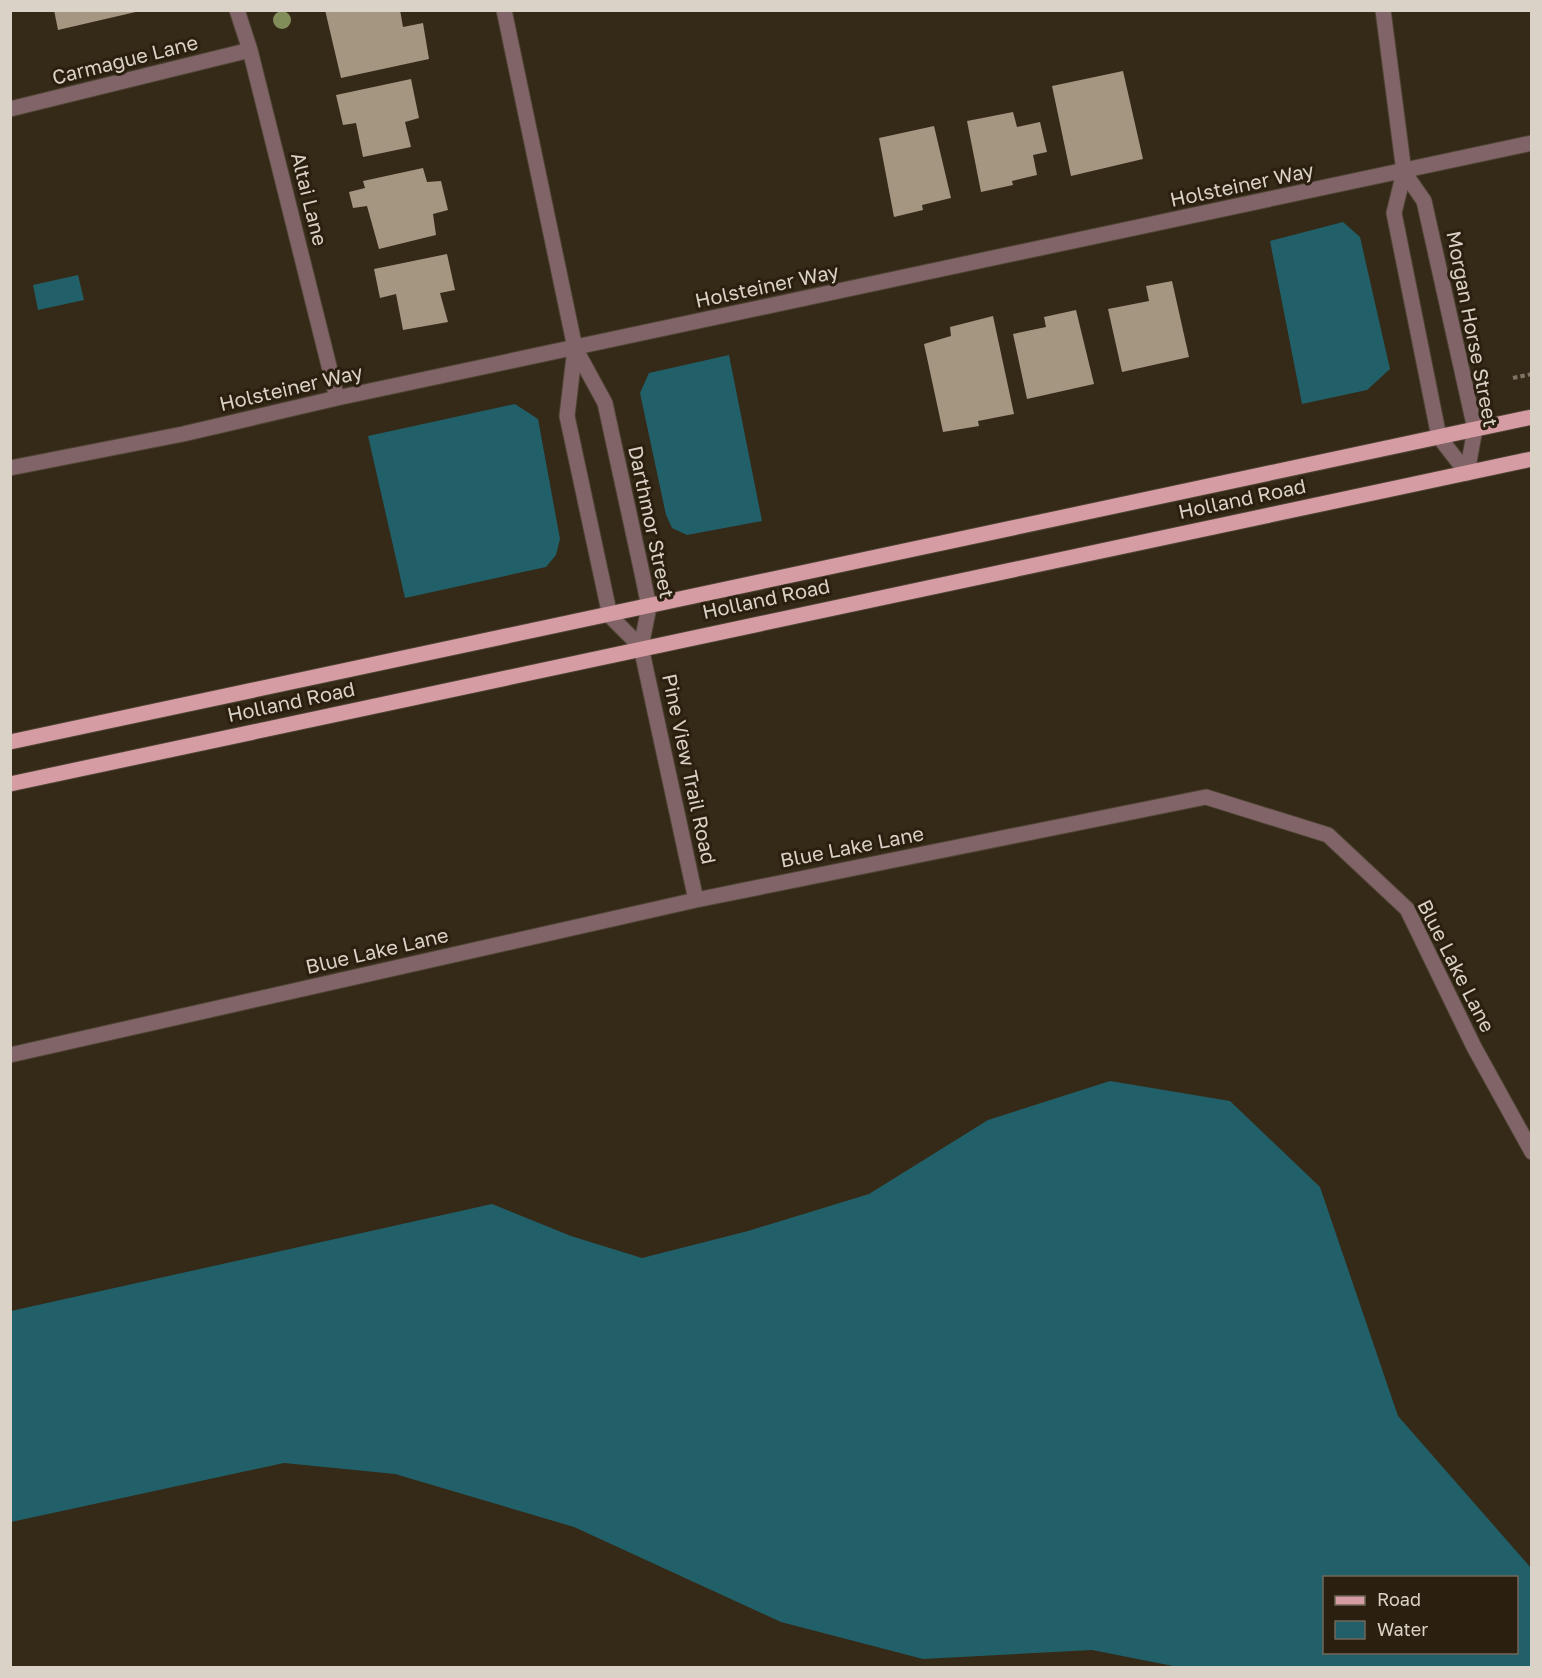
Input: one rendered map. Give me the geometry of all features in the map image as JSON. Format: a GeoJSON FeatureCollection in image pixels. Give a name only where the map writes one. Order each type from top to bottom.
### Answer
{"type":"FeatureCollection","features":[{"type":"Feature","properties":{"kind":"main road","name":"Holland Road"},"geometry":{"type":"LineString","coordinates":[[10,742],[610,616],[1532,417]]}},
{"type":"Feature","properties":{"kind":"main road","name":"Holland Road"},"geometry":{"type":"LineString","coordinates":[[10,784],[1532,459]]}},
{"type":"Feature","properties":{"kind":"street","name":"Altai Lane"},"geometry":{"type":"LineString","coordinates":[[237,10],[250,50],[337,398]]}},
{"type":"Feature","properties":{"kind":"street","name":"Darthmor Street"},"geometry":{"type":"LineString","coordinates":[[504,10],[575,348],[605,403],[649,607],[641,648]]}},
{"type":"Feature","properties":{"kind":"street","name":"Morgan Horse Street"},"geometry":{"type":"LineString","coordinates":[[1383,10],[1404,172],[1394,213],[1439,437],[1467,472]]}},
{"type":"Feature","properties":{"kind":"street","name":"Carmague Lane"},"geometry":{"type":"LineString","coordinates":[[10,109],[250,50]]}},
{"type":"Feature","properties":{"kind":"street","name":"Holsteiner Way"},"geometry":{"type":"LineString","coordinates":[[10,468],[183,434],[337,398],[1532,143]]}},
{"type":"Feature","properties":{"kind":"street","name":"Morgan Horse Street"},"geometry":{"type":"LineString","coordinates":[[1404,172],[1424,201],[1475,429],[1467,472]]}},
{"type":"Feature","properties":{"kind":"street","name":"Darthmor Street"},"geometry":{"type":"LineString","coordinates":[[575,348],[567,416],[610,616]]}},
{"type":"Feature","properties":{"kind":"street"},"geometry":{"type":"LineString","coordinates":[[610,616],[641,648]]}},
{"type":"Feature","properties":{"kind":"street","name":"Pine View Trail Road"},"geometry":{"type":"LineString","coordinates":[[641,648],[696,900]]}},
{"type":"Feature","properties":{"kind":"street","name":"Blue Lake Lane"},"geometry":{"type":"LineString","coordinates":[[10,1056],[696,900],[1206,797],[1328,835],[1407,909],[1474,1047],[1532,1152]]}},
{"type":"Feature","properties":{"kind":"path"},"geometry":{"type":"LineString","coordinates":[[1513,378],[1532,374]]}},
{"type":"Feature","properties":{"kind":"water"},"geometry":{"type":"Polygon","coordinates":[[[1343,222],[1360,237],[1390,369],[1367,390],[1302,404],[1270,241],[1343,222]]]}},
{"type":"Feature","properties":{"kind":"water"},"geometry":{"type":"Polygon","coordinates":[[[78,275],[84,300],[38,310],[33,285],[78,275]]]}},
{"type":"Feature","properties":{"kind":"water"},"geometry":{"type":"Polygon","coordinates":[[[729,355],[762,521],[687,535],[672,528],[666,515],[640,393],[649,373],[729,355]]]}},
{"type":"Feature","properties":{"kind":"water"},"geometry":{"type":"Polygon","coordinates":[[[515,404],[538,419],[560,539],[556,555],[546,567],[405,598],[368,436],[515,404]]]}},
{"type":"Feature","properties":{"kind":"water"},"geometry":{"type":"Polygon","coordinates":[[[1110,1081],[1230,1101],[1320,1187],[1398,1416],[1531,1568],[1531,1667],[1183,1668],[1092,1650],[923,1659],[781,1622],[574,1527],[395,1474],[284,1463],[11,1522],[11,1311],[492,1204],[571,1236],[642,1258],[748,1231],[869,1194],[988,1120],[1110,1081]]]}},
{"type":"Feature","properties":{"kind":"building"},"geometry":{"type":"Polygon","coordinates":[[[54,10],[139,10],[140,11],[58,30],[54,10]]]}},
{"type":"Feature","properties":{"kind":"building"},"geometry":{"type":"Polygon","coordinates":[[[325,10],[400,10],[403,27],[423,23],[429,59],[341,78],[325,10]]]}},
{"type":"Feature","properties":{"kind":"building"},"geometry":{"type":"Polygon","coordinates":[[[1123,71],[1143,159],[1071,176],[1052,86],[1123,71]]]}},
{"type":"Feature","properties":{"kind":"building"},"geometry":{"type":"Polygon","coordinates":[[[411,79],[419,118],[405,122],[411,147],[363,157],[356,123],[343,125],[336,95],[411,79]]]}},
{"type":"Feature","properties":{"kind":"building"},"geometry":{"type":"Polygon","coordinates":[[[1013,112],[1017,127],[1040,122],[1047,152],[1033,155],[1037,175],[1012,181],[1013,185],[981,192],[967,121],[1013,112]]]}},
{"type":"Feature","properties":{"kind":"building"},"geometry":{"type":"Polygon","coordinates":[[[934,126],[951,198],[922,205],[923,210],[894,217],[879,138],[934,126]]]}},
{"type":"Feature","properties":{"kind":"building"},"geometry":{"type":"Polygon","coordinates":[[[423,168],[427,182],[441,181],[448,210],[433,214],[436,235],[379,249],[367,206],[353,208],[349,192],[365,188],[363,181],[423,168]]]}},
{"type":"Feature","properties":{"kind":"building"},"geometry":{"type":"Polygon","coordinates":[[[447,254],[455,290],[440,293],[448,322],[403,330],[396,294],[380,298],[374,269],[447,254]]]}},
{"type":"Feature","properties":{"kind":"building"},"geometry":{"type":"Polygon","coordinates":[[[1172,281],[1189,357],[1122,372],[1108,309],[1149,301],[1146,286],[1172,281]]]}},
{"type":"Feature","properties":{"kind":"building"},"geometry":{"type":"Polygon","coordinates":[[[1076,310],[1094,384],[1027,399],[1013,334],[1046,327],[1044,317],[1076,310]]]}},
{"type":"Feature","properties":{"kind":"building"},"geometry":{"type":"Polygon","coordinates":[[[993,316],[1014,414],[978,421],[979,426],[943,432],[924,344],[951,336],[950,327],[993,316]]]}}]}
